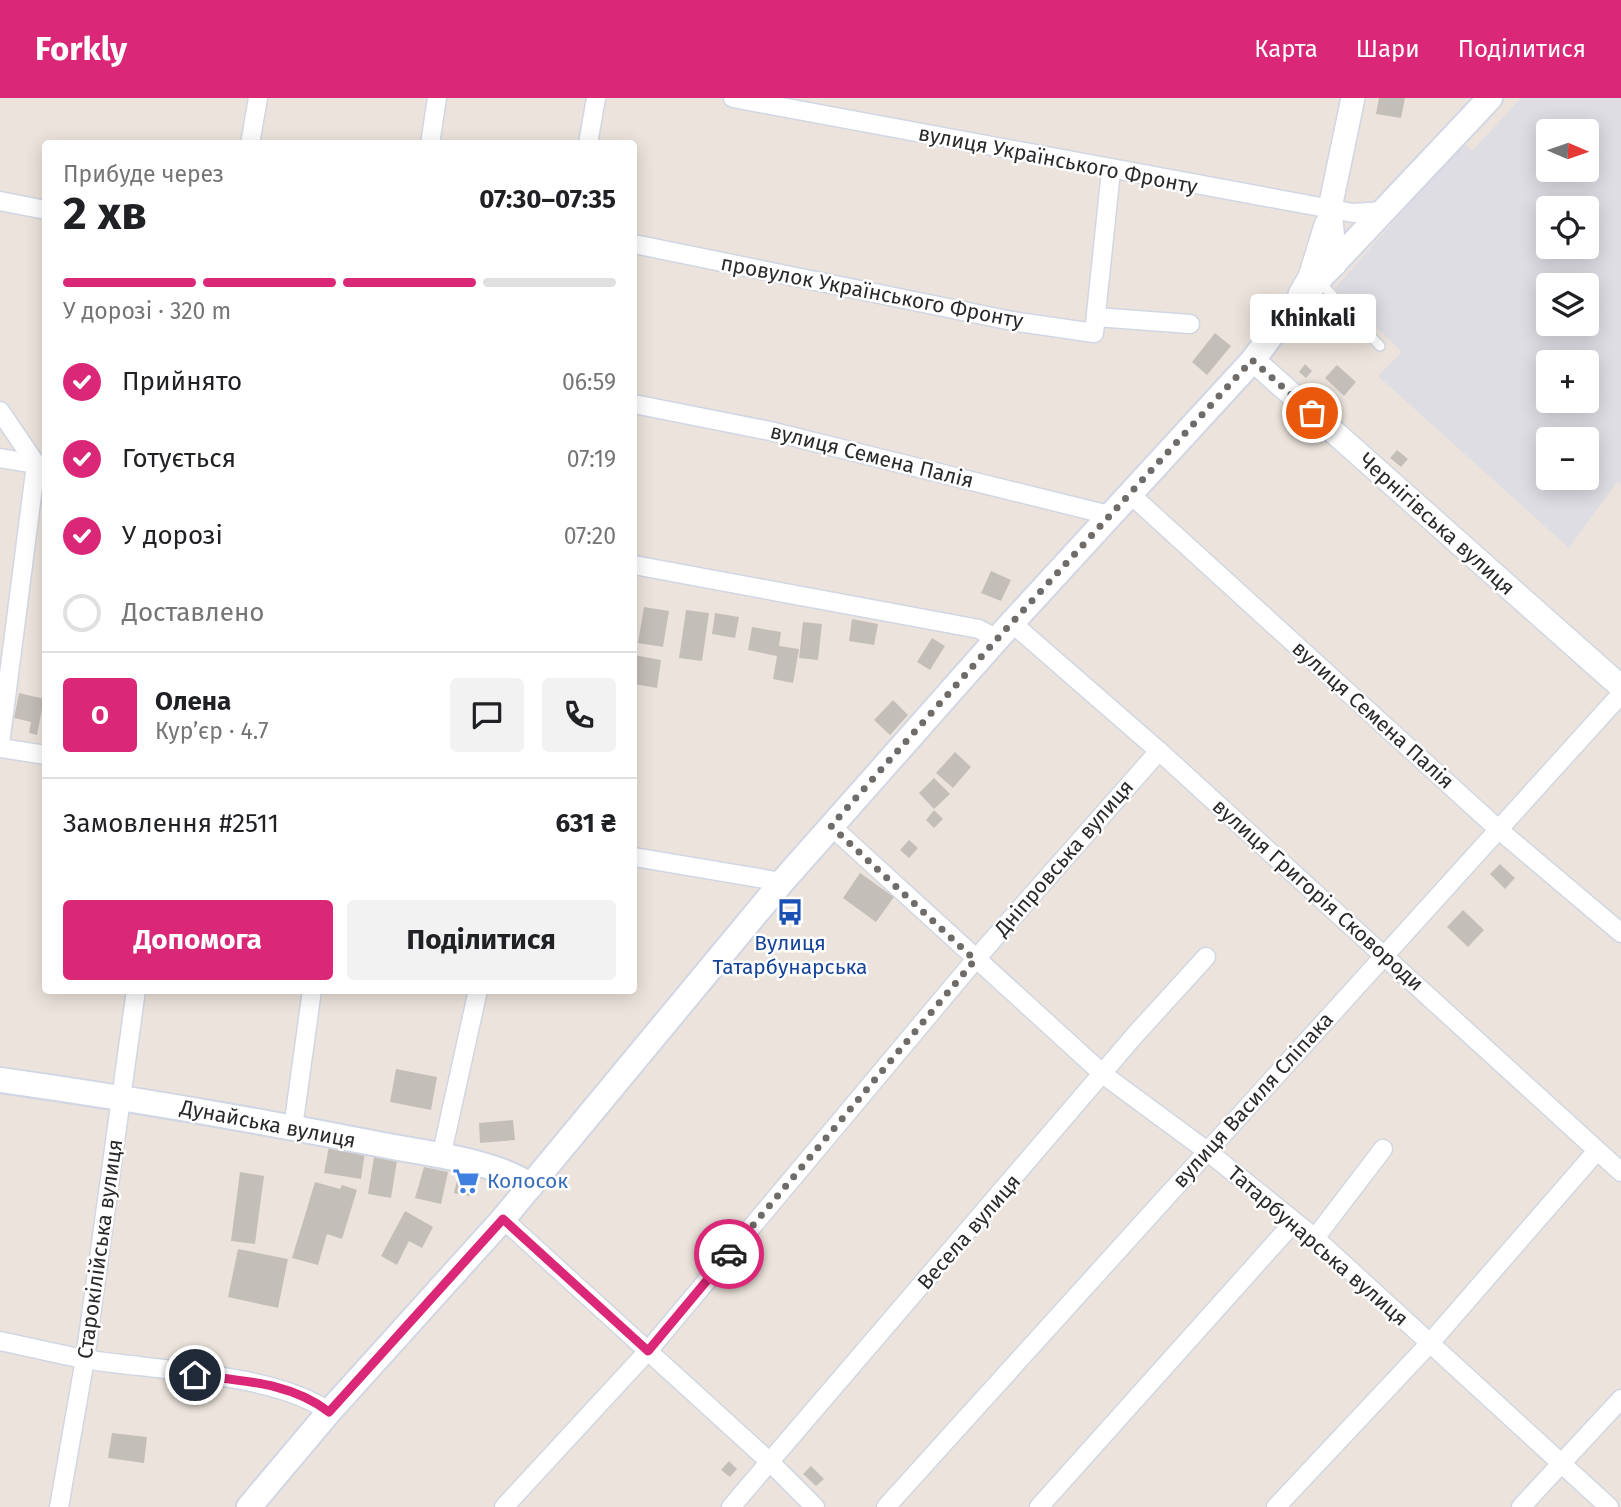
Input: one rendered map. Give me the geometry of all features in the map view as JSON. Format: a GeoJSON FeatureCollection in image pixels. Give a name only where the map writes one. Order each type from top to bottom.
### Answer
{"type":"FeatureCollection","features":[{"type":"Feature","properties":{"kind":"main road"},"geometry":{"type":"LineString","coordinates":[[249,1507],[329,1412],[503,1219],[831,826],[1004,631],[1252,360],[1291,309],[1489,98]]}},
{"type":"Feature","properties":{"kind":"main road","name":"Дунайська вулиця"},"geometry":{"type":"LineString","coordinates":[[0,1080],[121,1097],[441,1157],[496,1170],[531,1186]]}},
{"type":"Feature","properties":{"kind":"street"},"geometry":{"type":"LineString","coordinates":[[251,140],[258,98]]}},
{"type":"Feature","properties":{"kind":"street"},"geometry":{"type":"LineString","coordinates":[[431,140],[437,98]]}},
{"type":"Feature","properties":{"kind":"street"},"geometry":{"type":"LineString","coordinates":[[589,140],[596,98]]}},
{"type":"Feature","properties":{"kind":"street","name":"вулиця Українського Фронту"},"geometry":{"type":"LineString","coordinates":[[733,98],[1111,171],[1353,213],[1384,211]]}},
{"type":"Feature","properties":{"kind":"street"},"geometry":{"type":"LineString","coordinates":[[1291,309],[1310,277],[1330,208],[1353,98]]}},
{"type":"Feature","properties":{"kind":"street"},"geometry":{"type":"LineString","coordinates":[[1111,171],[1096,317],[1190,324]]}},
{"type":"Feature","properties":{"kind":"street"},"geometry":{"type":"LineString","coordinates":[[0,201],[42,209]]}},
{"type":"Feature","properties":{"kind":"street"},"geometry":{"type":"LineString","coordinates":[[1327,273],[1330,208]]}},
{"type":"Feature","properties":{"kind":"street","name":"провулок Українського Фронту"},"geometry":{"type":"LineString","coordinates":[[637,245],[1012,321],[1094,333],[1096,317]]}},
{"type":"Feature","properties":{"kind":"street","name":"Чернігівська вулиця"},"geometry":{"type":"LineString","coordinates":[[1252,360],[1621,687]]}},
{"type":"Feature","properties":{"kind":"street","name":"вулиця Семена Палія"},"geometry":{"type":"LineString","coordinates":[[637,405],[770,431],[1109,515]]}},
{"type":"Feature","properties":{"kind":"street"},"geometry":{"type":"LineString","coordinates":[[0,411],[41,465],[0,746],[42,754]]}},
{"type":"Feature","properties":{"kind":"street"},"geometry":{"type":"LineString","coordinates":[[0,458],[41,465]]}},
{"type":"Feature","properties":{"kind":"street","name":"вулиця Семена Палія"},"geometry":{"type":"LineString","coordinates":[[1129,493],[1498,829],[1621,933]]}},
{"type":"Feature","properties":{"kind":"street","name":"вулиця Григорія Сковороди"},"geometry":{"type":"LineString","coordinates":[[637,566],[979,629],[1004,631],[1159,751],[1621,1172]]}},
{"type":"Feature","properties":{"kind":"street","name":"вулиця Василя Сліпака"},"geometry":{"type":"LineString","coordinates":[[887,1507],[1621,694]]}},
{"type":"Feature","properties":{"kind":"street","name":"Дніпровська вулиця"},"geometry":{"type":"LineString","coordinates":[[504,1507],[648,1351],[975,960],[1159,751]]}},
{"type":"Feature","properties":{"kind":"street","name":"Татарбунарська вулиця"},"geometry":{"type":"LineString","coordinates":[[831,826],[1104,1075],[1207,1151],[1315,1238],[1609,1507]]}},
{"type":"Feature","properties":{"kind":"street"},"geometry":{"type":"LineString","coordinates":[[637,858],[782,882]]}},
{"type":"Feature","properties":{"kind":"street","name":"Весела вулиця"},"geometry":{"type":"LineString","coordinates":[[731,1507],[1104,1075],[1135,1035],[1206,957]]}},
{"type":"Feature","properties":{"kind":"street","name":"Старокілійська вулиця"},"geometry":{"type":"LineString","coordinates":[[59,1507],[85,1359],[135,994]]}},
{"type":"Feature","properties":{"kind":"street"},"geometry":{"type":"LineString","coordinates":[[293,1128],[311,994]]}},
{"type":"Feature","properties":{"kind":"street"},"geometry":{"type":"LineString","coordinates":[[441,1157],[477,994]]}},
{"type":"Feature","properties":{"kind":"street"},"geometry":{"type":"LineString","coordinates":[[1315,1238],[1383,1149]]}},
{"type":"Feature","properties":{"kind":"street"},"geometry":{"type":"LineString","coordinates":[[1276,1507],[1430,1343],[1597,1152]]}},
{"type":"Feature","properties":{"kind":"street"},"geometry":{"type":"LineString","coordinates":[[503,1219],[816,1507]]}},
{"type":"Feature","properties":{"kind":"street"},"geometry":{"type":"LineString","coordinates":[[1040,1507],[1294,1222]]}},
{"type":"Feature","properties":{"kind":"street"},"geometry":{"type":"LineString","coordinates":[[0,1341],[85,1359],[278,1386],[311,1398],[329,1412]]}},
{"type":"Feature","properties":{"kind":"street"},"geometry":{"type":"LineString","coordinates":[[1521,1507],[1621,1399]]}},
{"type":"Feature","properties":{"kind":"lane"},"geometry":{"type":"LineString","coordinates":[[1327,273],[1380,346]]}},
{"type":"Feature","properties":{"kind":"shaded area"},"geometry":{"type":"Polygon","coordinates":[[[1521,98],[1621,98],[1621,486],[1617,482],[1569,548],[1378,376],[1402,352],[1335,288],[1463,143],[1472,151],[1521,98]]]}},
{"type":"Feature","properties":{"kind":"building"},"geometry":{"type":"Polygon","coordinates":[[[1379,98],[1405,98],[1401,118],[1376,114],[1379,98]]]}},
{"type":"Feature","properties":{"kind":"building"},"geometry":{"type":"Polygon","coordinates":[[[1215,333],[1231,346],[1207,375],[1192,362],[1215,333]]]}},
{"type":"Feature","properties":{"kind":"building"},"geometry":{"type":"Polygon","coordinates":[[[1305,364],[1312,371],[1306,378],[1299,372],[1305,364]]]}},
{"type":"Feature","properties":{"kind":"building"},"geometry":{"type":"Polygon","coordinates":[[[1337,365],[1356,382],[1344,396],[1325,378],[1337,365]]]}},
{"type":"Feature","properties":{"kind":"building"},"geometry":{"type":"Polygon","coordinates":[[[1397,450],[1408,459],[1401,467],[1390,458],[1397,450]]]}},
{"type":"Feature","properties":{"kind":"building"},"geometry":{"type":"Polygon","coordinates":[[[991,571],[1011,580],[1001,601],[981,593],[991,571]]]}},
{"type":"Feature","properties":{"kind":"building"},"geometry":{"type":"Polygon","coordinates":[[[644,607],[669,611],[663,647],[638,643],[644,607]]]}},
{"type":"Feature","properties":{"kind":"building"},"geometry":{"type":"Polygon","coordinates":[[[686,610],[709,613],[702,661],[679,658],[686,610]]]}},
{"type":"Feature","properties":{"kind":"building"},"geometry":{"type":"Polygon","coordinates":[[[715,613],[739,617],[735,638],[712,634],[715,613]]]}},
{"type":"Feature","properties":{"kind":"building"},"geometry":{"type":"Polygon","coordinates":[[[852,619],[878,624],[874,645],[849,641],[852,619]]]}},
{"type":"Feature","properties":{"kind":"building"},"geometry":{"type":"Polygon","coordinates":[[[803,622],[822,624],[818,660],[799,658],[803,622]]]}},
{"type":"Feature","properties":{"kind":"building"},"geometry":{"type":"Polygon","coordinates":[[[752,627],[781,632],[779,646],[799,649],[793,683],[773,679],[777,656],[748,650],[752,627]]]}},
{"type":"Feature","properties":{"kind":"building"},"geometry":{"type":"Polygon","coordinates":[[[932,638],[945,646],[930,670],[917,662],[932,638]]]}},
{"type":"Feature","properties":{"kind":"building"},"geometry":{"type":"Polygon","coordinates":[[[637,656],[661,660],[657,688],[637,685],[637,656]]]}},
{"type":"Feature","properties":{"kind":"building"},"geometry":{"type":"Polygon","coordinates":[[[19,693],[42,699],[37,735],[29,733],[31,722],[14,718],[19,693]]]}},
{"type":"Feature","properties":{"kind":"building"},"geometry":{"type":"Polygon","coordinates":[[[893,700],[908,715],[890,735],[874,720],[893,700]]]}},
{"type":"Feature","properties":{"kind":"building"},"geometry":{"type":"Polygon","coordinates":[[[955,752],[971,767],[953,788],[936,773],[955,752]]]}},
{"type":"Feature","properties":{"kind":"building"},"geometry":{"type":"Polygon","coordinates":[[[934,778],[950,794],[934,809],[919,793],[934,778]]]}},
{"type":"Feature","properties":{"kind":"building"},"geometry":{"type":"Polygon","coordinates":[[[934,810],[943,819],[934,828],[926,820],[934,810]]]}},
{"type":"Feature","properties":{"kind":"building"},"geometry":{"type":"Polygon","coordinates":[[[909,840],[918,848],[909,858],[900,850],[909,840]]]}},
{"type":"Feature","properties":{"kind":"building"},"geometry":{"type":"Polygon","coordinates":[[[1500,864],[1515,878],[1505,889],[1490,874],[1500,864]]]}},
{"type":"Feature","properties":{"kind":"building"},"geometry":{"type":"Polygon","coordinates":[[[860,873],[894,897],[876,922],[843,898],[860,873]]]}},
{"type":"Feature","properties":{"kind":"building"},"geometry":{"type":"Polygon","coordinates":[[[1463,910],[1484,930],[1468,947],[1447,927],[1463,910]]]}},
{"type":"Feature","properties":{"kind":"building"},"geometry":{"type":"Polygon","coordinates":[[[396,1069],[437,1077],[431,1110],[390,1102],[396,1069]]]}},
{"type":"Feature","properties":{"kind":"building"},"geometry":{"type":"Polygon","coordinates":[[[513,1120],[515,1140],[480,1143],[479,1123],[513,1120]]]}},
{"type":"Feature","properties":{"kind":"building"},"geometry":{"type":"Polygon","coordinates":[[[329,1146],[365,1152],[361,1179],[324,1173],[329,1146]]]}},
{"type":"Feature","properties":{"kind":"building"},"geometry":{"type":"Polygon","coordinates":[[[374,1157],[397,1161],[391,1198],[368,1194],[374,1157]]]}},
{"type":"Feature","properties":{"kind":"building"},"geometry":{"type":"Polygon","coordinates":[[[424,1167],[448,1172],[441,1204],[415,1198],[424,1167]]]}},
{"type":"Feature","properties":{"kind":"building"},"geometry":{"type":"Polygon","coordinates":[[[240,1172],[264,1176],[255,1244],[231,1241],[240,1172]]]}},
{"type":"Feature","properties":{"kind":"building","name":"Колосок"},"geometry":{"type":"Polygon","coordinates":[[[459,1172],[476,1175],[470,1196],[454,1193],[459,1172]]]}},
{"type":"Feature","properties":{"kind":"building"},"geometry":{"type":"Polygon","coordinates":[[[315,1182],[340,1189],[342,1185],[357,1190],[342,1239],[327,1234],[318,1265],[292,1258],[315,1182]]]}},
{"type":"Feature","properties":{"kind":"building"},"geometry":{"type":"Polygon","coordinates":[[[405,1211],[433,1227],[422,1248],[409,1241],[397,1265],[381,1256],[405,1211]]]}},
{"type":"Feature","properties":{"kind":"building"},"geometry":{"type":"Polygon","coordinates":[[[238,1249],[288,1259],[278,1308],[228,1297],[238,1249]]]}},
{"type":"Feature","properties":{"kind":"building"},"geometry":{"type":"Polygon","coordinates":[[[112,1433],[147,1437],[144,1463],[108,1458],[112,1433]]]}},
{"type":"Feature","properties":{"kind":"building"},"geometry":{"type":"Polygon","coordinates":[[[729,1461],[737,1469],[730,1477],[721,1470],[729,1461]]]}},
{"type":"Feature","properties":{"kind":"building"},"geometry":{"type":"Polygon","coordinates":[[[811,1466],[824,1479],[816,1486],[803,1474],[811,1466]]]}},
{"type":"Feature","properties":{"kind":"way so far"},"geometry":{"type":"LineString","coordinates":[[729,1254],[975,960],[831,826],[1109,515],[1252,360],[1312,413]]}},
{"type":"Feature","properties":{"kind":"place","name":"Khinkali"},"geometry":{"type":"Point","coordinates":[1312,413]}},
{"type":"Feature","properties":{"kind":"place","name":"Вулиця Татарбунарська"},"geometry":{"type":"Point","coordinates":[790,912]}},
{"type":"Feature","properties":{"kind":"place","name":"Колосок"},"geometry":{"type":"Point","coordinates":[466,1181]}},
{"type":"Feature","properties":{"kind":"route"},"geometry":{"type":"LineString","coordinates":[[195,1375],[278,1386],[311,1398],[329,1412],[503,1219],[648,1351],[729,1254]]}}]}
